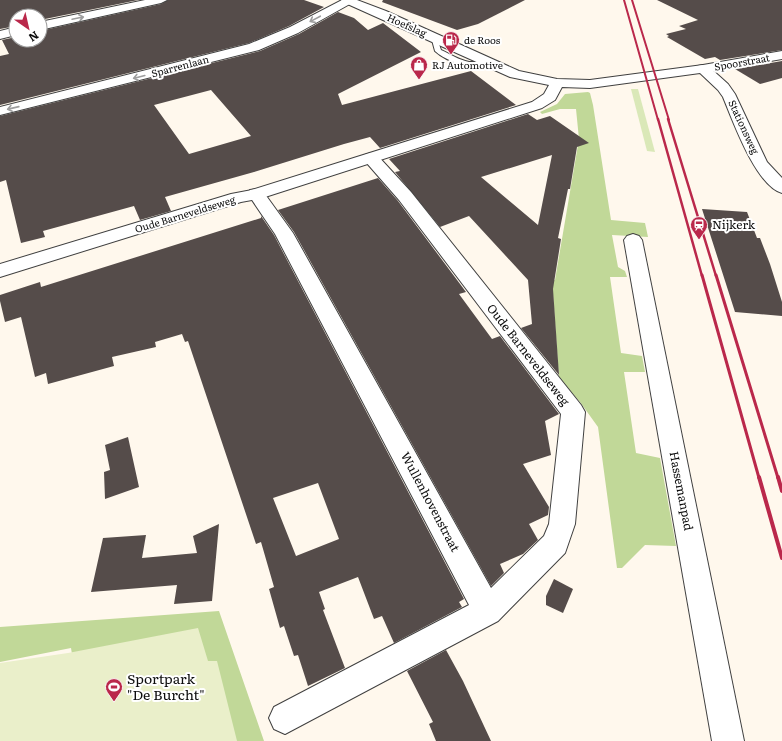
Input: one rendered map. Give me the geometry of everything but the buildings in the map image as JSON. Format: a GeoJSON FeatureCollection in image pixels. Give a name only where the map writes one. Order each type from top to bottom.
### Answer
{"type":"FeatureCollection","features":[{"type":"Feature","properties":{"kind":"street"},"geometry":{"type":"LineString","coordinates":[[48,24],[161,0]]}},
{"type":"Feature","properties":{"kind":"street","name":"Hoefslag"},"geometry":{"type":"LineString","coordinates":[[349,0],[438,38],[515,74],[557,83]]}},
{"type":"Feature","properties":{"kind":"street","name":"Sparrenlaan"},"geometry":{"type":"LineString","coordinates":[[0,111],[254,47],[294,30],[349,0]]}},
{"type":"Feature","properties":{"kind":"street","name":"Spoorstraat"},"geometry":{"type":"LineString","coordinates":[[703,69],[782,55]]}},
{"type":"Feature","properties":{"kind":"street"},"geometry":{"type":"LineString","coordinates":[[557,83],[590,84],[703,69]]}},
{"type":"Feature","properties":{"kind":"street","name":"Stationsweg"},"geometry":{"type":"LineString","coordinates":[[703,69],[723,87],[730,97],[760,164],[782,188]]}},
{"type":"Feature","properties":{"kind":"street","name":"Oude Barneveldseweg"},"geometry":{"type":"LineString","coordinates":[[0,271],[237,198],[256,194],[537,105],[550,97],[557,83]]}},
{"type":"Feature","properties":{"kind":"street","name":"Oude Barneveldseweg"},"geometry":{"type":"LineString","coordinates":[[371,158],[405,196],[573,412],[562,524],[555,544],[488,611]]}},
{"type":"Feature","properties":{"kind":"street","name":"Wullenhovenstraat"},"geometry":{"type":"LineString","coordinates":[[256,194],[284,233],[488,611]]}},
{"type":"Feature","properties":{"kind":"street","name":"Hassemanpad"},"geometry":{"type":"LineString","coordinates":[[633,240],[728,741]]}},
{"type":"Feature","properties":{"kind":"street"},"geometry":{"type":"LineString","coordinates":[[285,718],[488,611]]}},
{"type":"Feature","properties":{"kind":"green space"},"geometry":{"type":"Polygon","coordinates":[[[631,89],[638,89],[655,152],[647,151],[631,89]]]}},
{"type":"Feature","properties":{"kind":"green space"},"geometry":{"type":"Polygon","coordinates":[[[590,93],[593,105],[611,220],[645,223],[648,237],[612,235],[618,267],[625,271],[627,277],[610,277],[621,353],[642,356],[645,372],[624,372],[636,453],[660,458],[676,546],[645,545],[622,568],[617,568],[598,427],[580,402],[559,378],[552,280],[555,280],[579,139],[576,109],[560,109],[542,114],[540,112],[557,104],[565,94],[590,93]]]}},
{"type":"Feature","properties":{"kind":"green space"},"geometry":{"type":"Polygon","coordinates":[[[219,611],[264,741],[221,741],[76,679],[71,648],[0,662],[0,627],[219,611]]]}},
{"type":"Feature","properties":{"kind":"green space","name":"Sportpark \"De Burcht\""},"geometry":{"type":"Polygon","coordinates":[[[198,628],[208,661],[217,661],[237,741],[0,741],[0,663],[68,653],[198,628]]]}},
{"type":"Feature","properties":{"kind":"railway"},"geometry":{"type":"LineString","coordinates":[[624,0],[658,120]]}},
{"type":"Feature","properties":{"kind":"railway"},"geometry":{"type":"LineString","coordinates":[[632,0],[669,120]]}},
{"type":"Feature","properties":{"kind":"railway"},"geometry":{"type":"LineString","coordinates":[[658,119],[702,276]]}},
{"type":"Feature","properties":{"kind":"railway"},"geometry":{"type":"LineString","coordinates":[[668,119],[716,276]]}},
{"type":"Feature","properties":{"kind":"railway"},"geometry":{"type":"LineString","coordinates":[[702,275],[759,478]]}},
{"type":"Feature","properties":{"kind":"railway"},"geometry":{"type":"LineString","coordinates":[[716,275],[778,478]]}},
{"type":"Feature","properties":{"kind":"railway"},"geometry":{"type":"LineString","coordinates":[[759,477],[782,558]]}},
{"type":"Feature","properties":{"kind":"railway"},"geometry":{"type":"LineString","coordinates":[[778,477],[782,491]]}},
{"type":"Feature","properties":{"kind":"place","name":"de Roos"},"geometry":{"type":"Point","coordinates":[451,55]}},
{"type":"Feature","properties":{"kind":"place","name":"RJ Automotive"},"geometry":{"type":"Point","coordinates":[419,80]}},
{"type":"Feature","properties":{"kind":"place","name":"Nijkerk"},"geometry":{"type":"Point","coordinates":[699,240]}},
{"type":"Feature","properties":{"kind":"place","name":"Sportpark \"De Burcht\""},"geometry":{"type":"Point","coordinates":[114,702]}}]}
